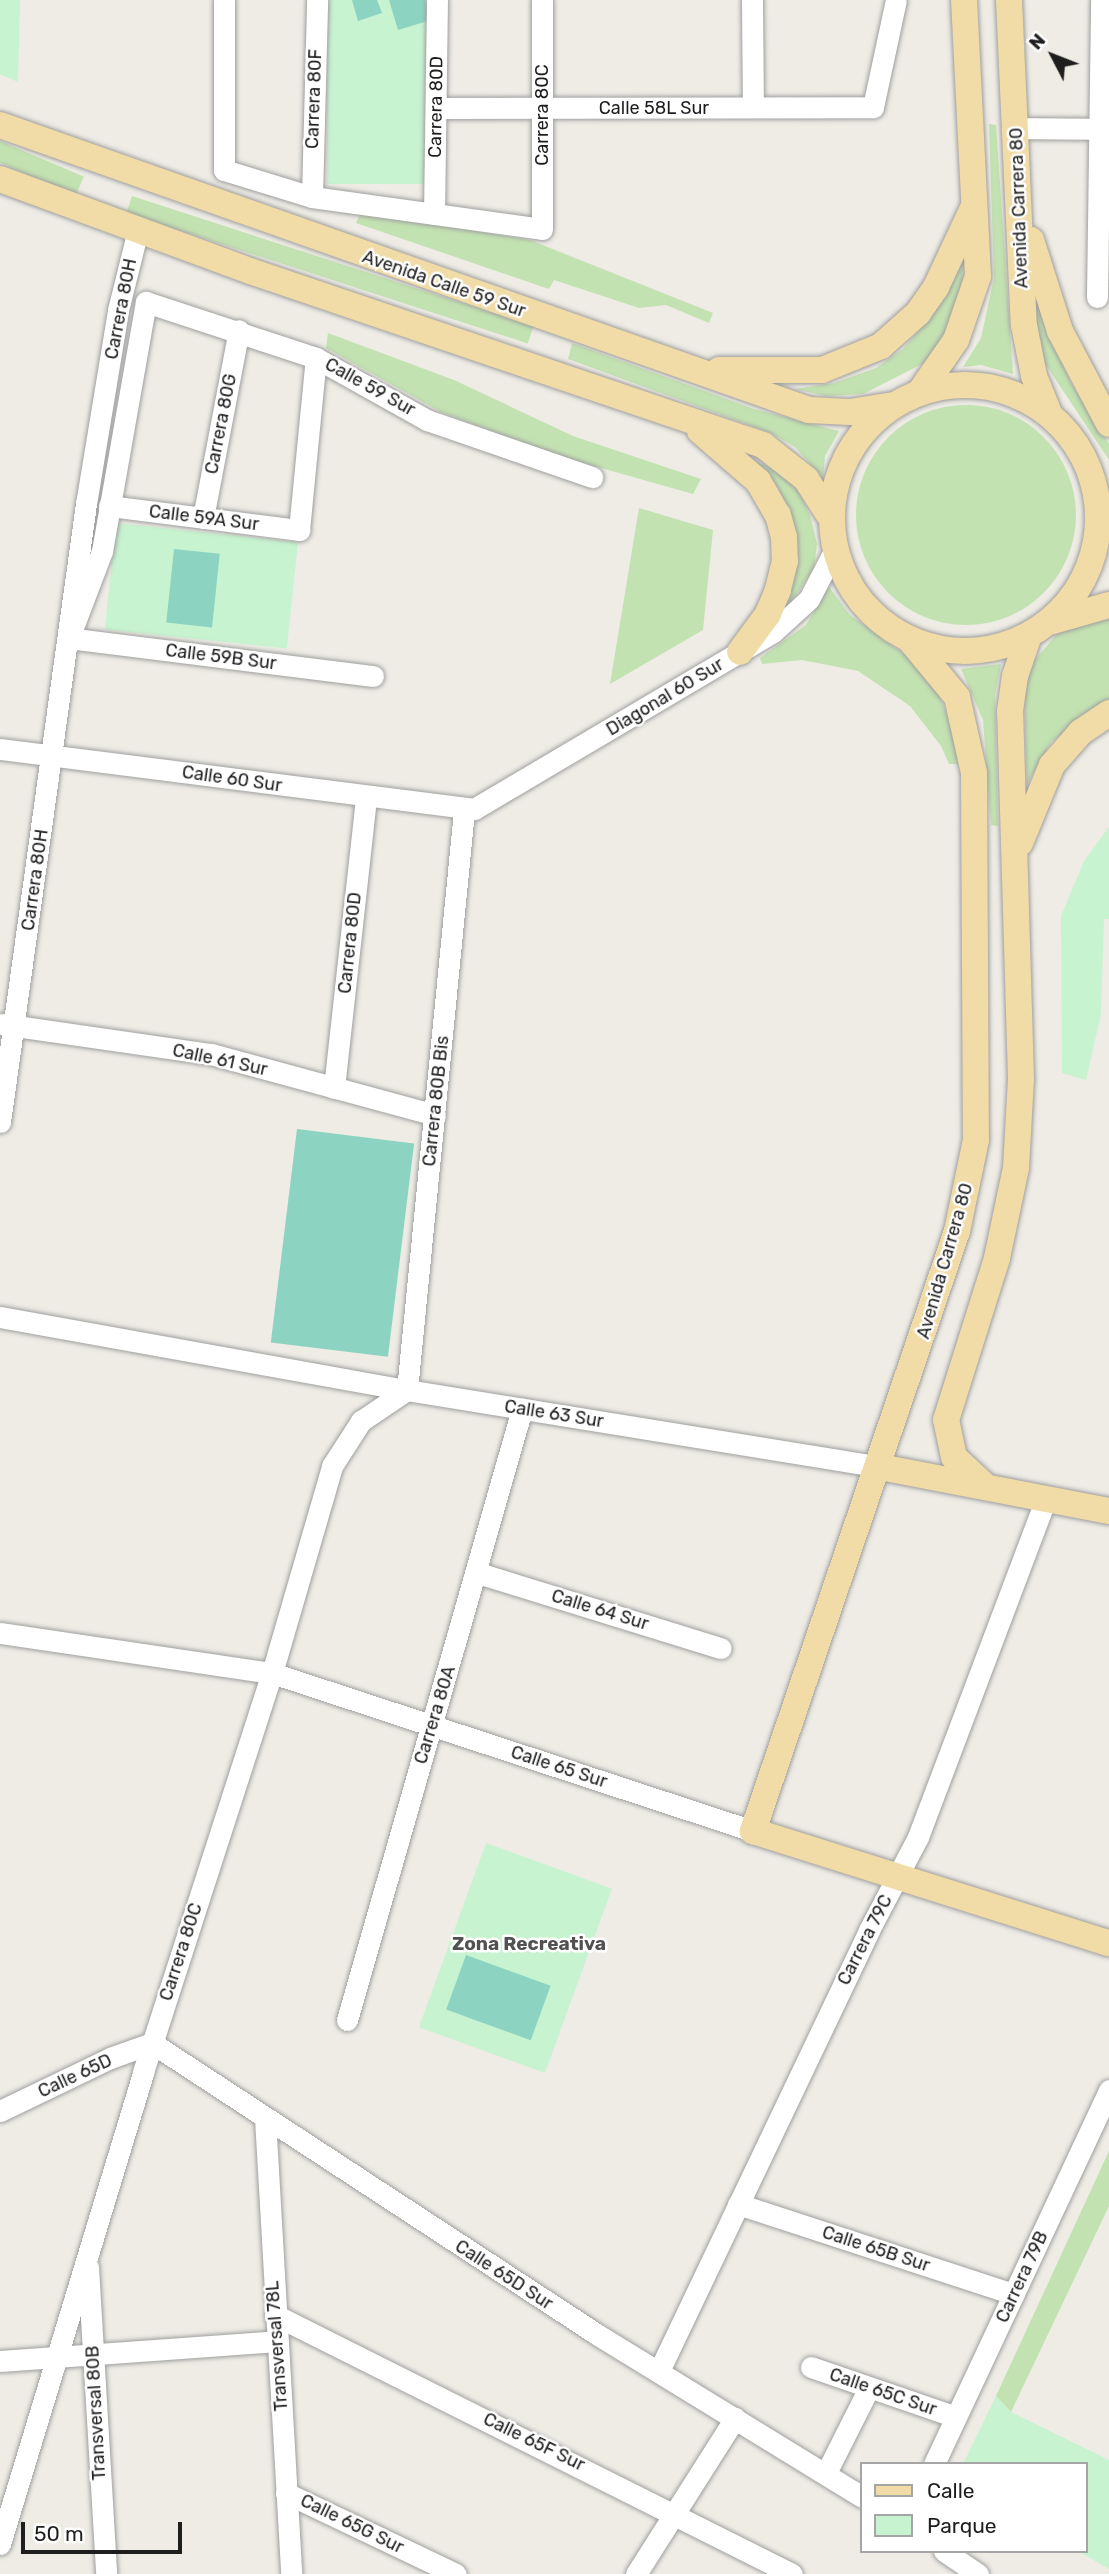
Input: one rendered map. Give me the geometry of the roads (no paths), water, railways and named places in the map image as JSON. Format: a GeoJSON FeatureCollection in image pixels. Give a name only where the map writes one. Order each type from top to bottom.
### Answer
{"type":"FeatureCollection","features":[{"type":"Feature","properties":{"kind":"main road"},"geometry":{"type":"LineString","coordinates":[[920,392],[956,340],[975,293],[975,203],[964,0]]}},
{"type":"Feature","properties":{"kind":"main road","name":"Avenida Carrera 80"},"geometry":{"type":"LineString","coordinates":[[1009,0],[1026,338],[1034,376],[1049,413]]}},
{"type":"Feature","properties":{"kind":"main road","name":"Avenida Calle 59 Sur"},"geometry":{"type":"LineString","coordinates":[[0,125],[809,410],[850,412],[893,405]]}},
{"type":"Feature","properties":{"kind":"main road"},"geometry":{"type":"LineString","coordinates":[[1018,164],[1043,287],[1072,359],[1109,424]]}},
{"type":"Feature","properties":{"kind":"main road"},"geometry":{"type":"LineString","coordinates":[[0,178],[138,230],[678,415],[779,454],[806,480],[831,518]]}},
{"type":"Feature","properties":{"kind":"main road"},"geometry":{"type":"LineString","coordinates":[[685,368],[787,373],[822,370],[867,355],[918,313],[953,257],[975,203]]}},
{"type":"Feature","properties":{"kind":"main road"},"geometry":{"type":"LineString","coordinates":[[986,1487],[954,1457],[946,1420],[997,1258],[1016,1168],[1021,1079],[1010,711],[1015,676],[1039,629],[1070,600],[1090,565],[1103,510],[1081,451],[1049,413],[1009,391],[987,386],[964,384],[920,392],[893,405],[874,420],[848,455],[839,474],[831,518],[835,549],[861,603],[910,640],[942,650],[976,651],[1039,629],[1109,605]]}},
{"type":"Feature","properties":{"kind":"main road"},"geometry":{"type":"LineString","coordinates":[[678,415],[758,481],[778,515],[784,537],[785,561],[778,590],[768,614],[740,652]]}},
{"type":"Feature","properties":{"kind":"main road","name":"Avenida Carrera 80"},"geometry":{"type":"LineString","coordinates":[[753,1831],[880,1467],[957,1231],[971,1173],[978,1108],[970,743],[957,697],[910,640]]}},
{"type":"Feature","properties":{"kind":"main road"},"geometry":{"type":"LineString","coordinates":[[1015,858],[1052,765],[1081,732],[1109,713]]}},
{"type":"Feature","properties":{"kind":"main road","name":"Calle 63 Sur"},"geometry":{"type":"LineString","coordinates":[[880,1467],[1109,1511]]}},
{"type":"Feature","properties":{"kind":"main road","name":"Calle 65 Sur"},"geometry":{"type":"LineString","coordinates":[[753,1831],[1109,1944]]}},
{"type":"Feature","properties":{"kind":"street"},"geometry":{"type":"LineString","coordinates":[[224,0],[224,170],[312,197],[434,214]]}},
{"type":"Feature","properties":{"kind":"street","name":"Carrera 80F"},"geometry":{"type":"LineString","coordinates":[[312,197],[317,0]]}},
{"type":"Feature","properties":{"kind":"street","name":"Carrera 80D"},"geometry":{"type":"LineString","coordinates":[[434,214],[437,0]]}},
{"type":"Feature","properties":{"kind":"street","name":"Carrera 80C"},"geometry":{"type":"LineString","coordinates":[[434,214],[542,229],[542,0]]}},
{"type":"Feature","properties":{"kind":"street"},"geometry":{"type":"LineString","coordinates":[[752,0],[753,106]]}},
{"type":"Feature","properties":{"kind":"street","name":"Calle 58L Sur"},"geometry":{"type":"LineString","coordinates":[[436,108],[873,107],[896,0]]}},
{"type":"Feature","properties":{"kind":"street"},"geometry":{"type":"LineString","coordinates":[[1097,297],[1105,129],[1101,0]]}},
{"type":"Feature","properties":{"kind":"street"},"geometry":{"type":"LineString","coordinates":[[1016,128],[1105,129]]}},
{"type":"Feature","properties":{"kind":"street","name":"Carrera 80H"},"geometry":{"type":"LineString","coordinates":[[0,1122],[7,1025],[53,755],[94,455],[118,310],[138,230]]}},
{"type":"Feature","properties":{"kind":"street","name":"Carrera 80H"},"geometry":{"type":"LineString","coordinates":[[69,638],[102,551],[146,302]]}},
{"type":"Feature","properties":{"kind":"street","name":"Calle 59 Sur"},"geometry":{"type":"LineString","coordinates":[[146,302],[239,330],[316,358],[427,420],[592,477]]}},
{"type":"Feature","properties":{"kind":"street","name":"Carrera 80G"},"geometry":{"type":"LineString","coordinates":[[203,518],[239,330]]}},
{"type":"Feature","properties":{"kind":"street","name":"Calle 59A Sur"},"geometry":{"type":"LineString","coordinates":[[110,501],[203,518],[299,530],[316,358]]}},
{"type":"Feature","properties":{"kind":"street"},"geometry":{"type":"LineString","coordinates":[[94,455],[110,501]]}},
{"type":"Feature","properties":{"kind":"street","name":"Diagonal 60 Sur"},"geometry":{"type":"LineString","coordinates":[[464,811],[496,800],[740,652],[792,617],[824,576],[835,549]]}},
{"type":"Feature","properties":{"kind":"street","name":"Calle 59B Sur"},"geometry":{"type":"LineString","coordinates":[[69,638],[373,676]]}},
{"type":"Feature","properties":{"kind":"street","name":"Calle 60 Sur"},"geometry":{"type":"LineString","coordinates":[[0,749],[464,811]]}},
{"type":"Feature","properties":{"kind":"street","name":"Carrera 80D"},"geometry":{"type":"LineString","coordinates":[[334,1088],[366,797]]}},
{"type":"Feature","properties":{"kind":"street","name":"Carrera 80B Bis"},"geometry":{"type":"LineString","coordinates":[[407,1390],[464,811]]}},
{"type":"Feature","properties":{"kind":"street","name":"Calle 61 Sur"},"geometry":{"type":"LineString","coordinates":[[7,1025],[211,1054],[435,1115]]}},
{"type":"Feature","properties":{"kind":"street","name":"Calle 63 Sur"},"geometry":{"type":"LineString","coordinates":[[0,1317],[407,1390],[880,1467]]}},
{"type":"Feature","properties":{"kind":"street","name":"Carrera 80C"},"geometry":{"type":"LineString","coordinates":[[0,2544],[87,2251],[272,1673],[339,1450],[361,1421],[407,1390]]}},
{"type":"Feature","properties":{"kind":"street","name":"Carrera 80A"},"geometry":{"type":"LineString","coordinates":[[347,2021],[523,1409]]}},
{"type":"Feature","properties":{"kind":"street","name":"Carrera 79C"},"geometry":{"type":"LineString","coordinates":[[659,2371],[918,1837],[1046,1499]]}},
{"type":"Feature","properties":{"kind":"street","name":"Calle 64 Sur"},"geometry":{"type":"LineString","coordinates":[[478,1573],[721,1648]]}},
{"type":"Feature","properties":{"kind":"street","name":"Calle 65 Sur"},"geometry":{"type":"LineString","coordinates":[[0,1633],[272,1673],[753,1831]]}},
{"type":"Feature","properties":{"kind":"street","name":"Calle 65D"},"geometry":{"type":"LineString","coordinates":[[0,2111],[110,2058],[152,2043]]}},
{"type":"Feature","properties":{"kind":"street","name":"Calle 65D Sur"},"geometry":{"type":"LineString","coordinates":[[152,2043],[659,2371],[860,2496]]}},
{"type":"Feature","properties":{"kind":"street","name":"Carrera 79B"},"geometry":{"type":"LineString","coordinates":[[935,2462],[1109,2090]]}},
{"type":"Feature","properties":{"kind":"street","name":"Transversal 78L"},"geometry":{"type":"LineString","coordinates":[[265,2118],[291,2574]]}},
{"type":"Feature","properties":{"kind":"street","name":"Calle 65B Sur"},"geometry":{"type":"LineString","coordinates":[[738,2204],[1014,2294]]}},
{"type":"Feature","properties":{"kind":"street","name":"Transversal 80B"},"geometry":{"type":"LineString","coordinates":[[87,2251],[106,2574]]}},
{"type":"Feature","properties":{"kind":"street","name":"Calle 65F Sur"},"geometry":{"type":"LineString","coordinates":[[275,2315],[675,2512],[792,2574]]}},
{"type":"Feature","properties":{"kind":"street"},"geometry":{"type":"LineString","coordinates":[[0,2361],[277,2341]]}},
{"type":"Feature","properties":{"kind":"street","name":"Calle 65C Sur"},"geometry":{"type":"LineString","coordinates":[[811,2367],[956,2417]]}},
{"type":"Feature","properties":{"kind":"street"},"geometry":{"type":"LineString","coordinates":[[826,2473],[869,2388]]}},
{"type":"Feature","properties":{"kind":"street"},"geometry":{"type":"LineString","coordinates":[[636,2574],[735,2418]]}},
{"type":"Feature","properties":{"kind":"street","name":"Calle 65G Sur"},"geometry":{"type":"LineString","coordinates":[[286,2493],[456,2574]]}},
{"type":"Feature","properties":{"kind":"street"},"geometry":{"type":"LineString","coordinates":[[947,2553],[978,2574]]}},
{"type":"Feature","properties":{"kind":"district","name":"Zona Recreativa"},"geometry":{"type":"Point","coordinates":[529,1944]}}]}
